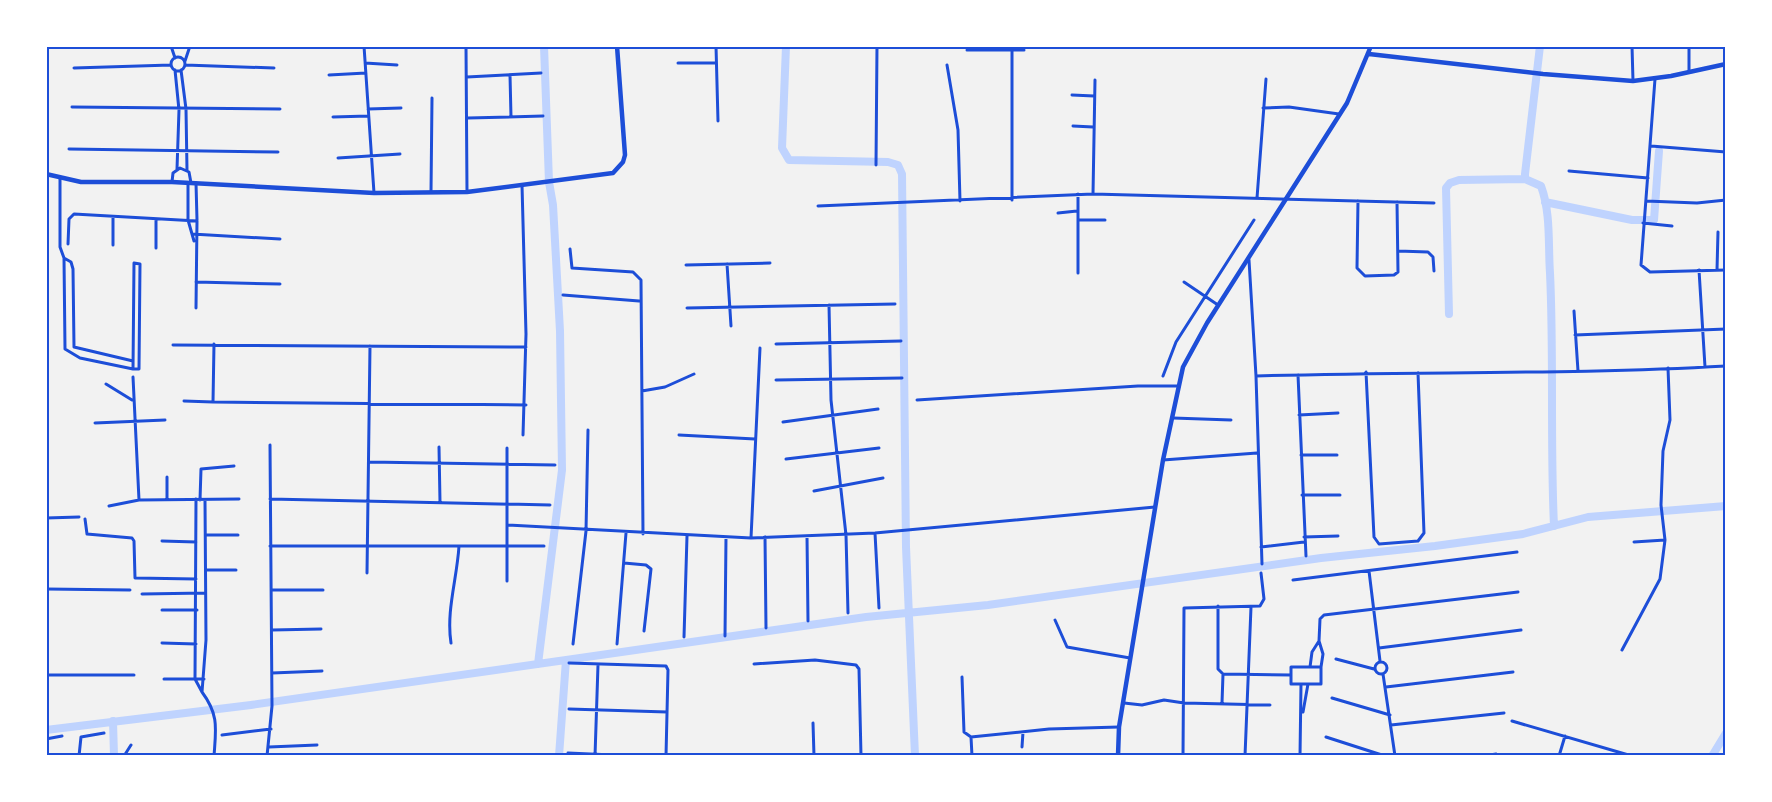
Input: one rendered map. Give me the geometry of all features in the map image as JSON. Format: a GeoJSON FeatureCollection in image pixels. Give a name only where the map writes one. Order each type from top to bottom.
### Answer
{"type":"FeatureCollection","features":[{"type":"Feature","properties":{"kind":"main road"},"geometry":{"type":"LineString","coordinates":[[46,174],[81,182],[172,182],[374,193],[431,193],[522,186],[613,173],[623,162],[625,147],[617,46]]}},
{"type":"Feature","properties":{"kind":"main road"},"geometry":{"type":"LineString","coordinates":[[1118,756],[1119,727],[1177,386],[1188,358],[1218,305],[1341,114],[1371,46]]}},
{"type":"Feature","properties":{"kind":"main road"},"geometry":{"type":"LineString","coordinates":[[1369,54],[1530,73],[1632,81],[1725,64]]}},
{"type":"Feature","properties":{"kind":"street"},"geometry":{"type":"LineString","coordinates":[[171,46],[175,58]]}},
{"type":"Feature","properties":{"kind":"street"},"geometry":{"type":"LineString","coordinates":[[190,46],[181,70],[186,109],[187,170],[192,183],[197,220],[194,234]]}},
{"type":"Feature","properties":{"kind":"street"},"geometry":{"type":"LineString","coordinates":[[364,46],[374,193]]}},
{"type":"Feature","properties":{"kind":"street"},"geometry":{"type":"LineString","coordinates":[[466,46],[467,192]]}},
{"type":"Feature","properties":{"kind":"street"},"geometry":{"type":"LineString","coordinates":[[716,46],[718,122]]}},
{"type":"Feature","properties":{"kind":"street"},"geometry":{"type":"LineString","coordinates":[[876,165],[877,46]]}},
{"type":"Feature","properties":{"kind":"street"},"geometry":{"type":"LineString","coordinates":[[1632,46],[1632,81]]}},
{"type":"Feature","properties":{"kind":"street"},"geometry":{"type":"LineString","coordinates":[[1689,46],[1689,72]]}},
{"type":"Feature","properties":{"kind":"street"},"geometry":{"type":"LineString","coordinates":[[967,50],[1007,48],[1024,50]]}},
{"type":"Feature","properties":{"kind":"street"},"geometry":{"type":"LineString","coordinates":[[1012,50],[1012,200]]}},
{"type":"Feature","properties":{"kind":"street"},"geometry":{"type":"LineString","coordinates":[[175,58],[180,57],[185,63],[274,68]]}},
{"type":"Feature","properties":{"kind":"street"},"geometry":{"type":"LineString","coordinates":[[171,64],[175,58]]}},
{"type":"Feature","properties":{"kind":"street"},"geometry":{"type":"LineString","coordinates":[[365,63],[398,65]]}},
{"type":"Feature","properties":{"kind":"street"},"geometry":{"type":"LineString","coordinates":[[678,63],[716,63]]}},
{"type":"Feature","properties":{"kind":"street"},"geometry":{"type":"LineString","coordinates":[[74,68],[171,64]]}},
{"type":"Feature","properties":{"kind":"street"},"geometry":{"type":"LineString","coordinates":[[171,64],[175,70],[179,110],[179,150],[177,169],[173,173],[172,182]]}},
{"type":"Feature","properties":{"kind":"street"},"geometry":{"type":"LineString","coordinates":[[947,65],[958,130],[960,201]]}},
{"type":"Feature","properties":{"kind":"street"},"geometry":{"type":"LineString","coordinates":[[175,70],[181,70]]}},
{"type":"Feature","properties":{"kind":"street"},"geometry":{"type":"LineString","coordinates":[[329,75],[366,73]]}},
{"type":"Feature","properties":{"kind":"street"},"geometry":{"type":"LineString","coordinates":[[467,77],[541,73]]}},
{"type":"Feature","properties":{"kind":"street"},"geometry":{"type":"LineString","coordinates":[[510,75],[511,117]]}},
{"type":"Feature","properties":{"kind":"street"},"geometry":{"type":"LineString","coordinates":[[1655,78],[1640,260],[1644,269],[1650,272],[1725,270]]}},
{"type":"Feature","properties":{"kind":"street"},"geometry":{"type":"LineString","coordinates":[[1257,198],[1266,79]]}},
{"type":"Feature","properties":{"kind":"street"},"geometry":{"type":"LineString","coordinates":[[1093,194],[1095,80]]}},
{"type":"Feature","properties":{"kind":"street"},"geometry":{"type":"LineString","coordinates":[[1072,95],[1094,96]]}},
{"type":"Feature","properties":{"kind":"street"},"geometry":{"type":"LineString","coordinates":[[431,193],[432,98]]}},
{"type":"Feature","properties":{"kind":"street"},"geometry":{"type":"LineString","coordinates":[[72,107],[179,110],[280,109]]}},
{"type":"Feature","properties":{"kind":"street"},"geometry":{"type":"LineString","coordinates":[[1263,108],[1289,107],[1341,114]]}},
{"type":"Feature","properties":{"kind":"street"},"geometry":{"type":"LineString","coordinates":[[368,109],[400,108]]}},
{"type":"Feature","properties":{"kind":"street"},"geometry":{"type":"LineString","coordinates":[[333,117],[368,116]]}},
{"type":"Feature","properties":{"kind":"street"},"geometry":{"type":"LineString","coordinates":[[468,118],[543,116]]}},
{"type":"Feature","properties":{"kind":"street"},"geometry":{"type":"LineString","coordinates":[[1073,126],[1093,127]]}},
{"type":"Feature","properties":{"kind":"street"},"geometry":{"type":"LineString","coordinates":[[1651,146],[1725,152]]}},
{"type":"Feature","properties":{"kind":"street"},"geometry":{"type":"LineString","coordinates":[[69,149],[278,152]]}},
{"type":"Feature","properties":{"kind":"street"},"geometry":{"type":"LineString","coordinates":[[338,158],[400,154]]}},
{"type":"Feature","properties":{"kind":"street"},"geometry":{"type":"LineString","coordinates":[[177,169],[187,170]]}},
{"type":"Feature","properties":{"kind":"street"},"geometry":{"type":"LineString","coordinates":[[1569,171],[1648,178]]}},
{"type":"Feature","properties":{"kind":"street"},"geometry":{"type":"LineString","coordinates":[[60,178],[60,247],[64,258],[65,349],[80,358],[133,369],[139,369],[140,264],[134,263],[133,369]]}},
{"type":"Feature","properties":{"kind":"street"},"geometry":{"type":"LineString","coordinates":[[192,183],[188,220],[195,243],[196,308]]}},
{"type":"Feature","properties":{"kind":"street"},"geometry":{"type":"LineString","coordinates":[[522,186],[526,347],[524,435]]}},
{"type":"Feature","properties":{"kind":"street"},"geometry":{"type":"LineString","coordinates":[[818,206],[1012,200],[1093,194],[1434,203]]}},
{"type":"Feature","properties":{"kind":"street"},"geometry":{"type":"LineString","coordinates":[[1078,195],[1078,273]]}},
{"type":"Feature","properties":{"kind":"street"},"geometry":{"type":"LineString","coordinates":[[1646,201],[1697,203],[1725,200]]}},
{"type":"Feature","properties":{"kind":"street"},"geometry":{"type":"LineString","coordinates":[[1358,201],[1357,268],[1365,276],[1394,275],[1399,268],[1397,202]]}},
{"type":"Feature","properties":{"kind":"street"},"geometry":{"type":"LineString","coordinates":[[1058,213],[1078,212]]}},
{"type":"Feature","properties":{"kind":"street"},"geometry":{"type":"LineString","coordinates":[[68,244],[70,215],[197,220]]}},
{"type":"Feature","properties":{"kind":"street"},"geometry":{"type":"LineString","coordinates":[[113,218],[113,245]]}},
{"type":"Feature","properties":{"kind":"street"},"geometry":{"type":"LineString","coordinates":[[156,219],[156,248]]}},
{"type":"Feature","properties":{"kind":"street"},"geometry":{"type":"LineString","coordinates":[[1078,220],[1105,220]]}},
{"type":"Feature","properties":{"kind":"street"},"geometry":{"type":"LineString","coordinates":[[1163,376],[1176,342],[1254,220]]}},
{"type":"Feature","properties":{"kind":"street"},"geometry":{"type":"LineString","coordinates":[[1644,223],[1672,226]]}},
{"type":"Feature","properties":{"kind":"street"},"geometry":{"type":"LineString","coordinates":[[1717,270],[1718,232]]}},
{"type":"Feature","properties":{"kind":"street"},"geometry":{"type":"LineString","coordinates":[[194,234],[279,239]]}},
{"type":"Feature","properties":{"kind":"street"},"geometry":{"type":"LineString","coordinates":[[570,249],[572,268],[638,275],[641,280],[639,301],[644,534]]}},
{"type":"Feature","properties":{"kind":"street"},"geometry":{"type":"LineString","coordinates":[[1398,251],[1428,252],[1432,257],[1434,271]]}},
{"type":"Feature","properties":{"kind":"street"},"geometry":{"type":"LineString","coordinates":[[1249,257],[1256,376],[1262,564]]}},
{"type":"Feature","properties":{"kind":"street"},"geometry":{"type":"LineString","coordinates":[[64,258],[71,262],[73,269],[74,347],[139,362]]}},
{"type":"Feature","properties":{"kind":"street"},"geometry":{"type":"LineString","coordinates":[[686,265],[770,263]]}},
{"type":"Feature","properties":{"kind":"street"},"geometry":{"type":"LineString","coordinates":[[727,264],[731,326]]}},
{"type":"Feature","properties":{"kind":"street"},"geometry":{"type":"LineString","coordinates":[[1699,270],[1705,367]]}},
{"type":"Feature","properties":{"kind":"street"},"geometry":{"type":"LineString","coordinates":[[196,282],[280,284]]}},
{"type":"Feature","properties":{"kind":"street"},"geometry":{"type":"LineString","coordinates":[[1184,282],[1218,305]]}},
{"type":"Feature","properties":{"kind":"street"},"geometry":{"type":"LineString","coordinates":[[563,295],[639,301]]}},
{"type":"Feature","properties":{"kind":"street"},"geometry":{"type":"LineString","coordinates":[[133,300],[140,300]]}},
{"type":"Feature","properties":{"kind":"street"},"geometry":{"type":"LineString","coordinates":[[687,308],[895,304]]}},
{"type":"Feature","properties":{"kind":"street"},"geometry":{"type":"LineString","coordinates":[[829,305],[830,380],[846,535],[848,613]]}},
{"type":"Feature","properties":{"kind":"street"},"geometry":{"type":"LineString","coordinates":[[1574,311],[1578,371]]}},
{"type":"Feature","properties":{"kind":"street"},"geometry":{"type":"LineString","coordinates":[[1575,335],[1725,329]]}},
{"type":"Feature","properties":{"kind":"street"},"geometry":{"type":"LineString","coordinates":[[776,344],[901,341]]}},
{"type":"Feature","properties":{"kind":"street"},"geometry":{"type":"LineString","coordinates":[[213,402],[214,344]]}},
{"type":"Feature","properties":{"kind":"street"},"geometry":{"type":"LineString","coordinates":[[173,345],[526,347]]}},
{"type":"Feature","properties":{"kind":"street"},"geometry":{"type":"LineString","coordinates":[[367,573],[370,346]]}},
{"type":"Feature","properties":{"kind":"street"},"geometry":{"type":"LineString","coordinates":[[751,538],[760,348]]}},
{"type":"Feature","properties":{"kind":"street"},"geometry":{"type":"LineString","coordinates":[[1256,376],[1366,372],[1578,371],[1725,366]]}},
{"type":"Feature","properties":{"kind":"street"},"geometry":{"type":"LineString","coordinates":[[1622,650],[1660,579],[1665,540],[1661,505],[1664,451],[1670,420],[1668,368]]}},
{"type":"Feature","properties":{"kind":"street"},"geometry":{"type":"LineString","coordinates":[[1366,372],[1374,537],[1379,544],[1389,545],[1418,542],[1424,533],[1418,373]]}},
{"type":"Feature","properties":{"kind":"street"},"geometry":{"type":"LineString","coordinates":[[641,392],[665,387],[694,374]]}},
{"type":"Feature","properties":{"kind":"street"},"geometry":{"type":"LineString","coordinates":[[1298,375],[1306,556]]}},
{"type":"Feature","properties":{"kind":"street"},"geometry":{"type":"LineString","coordinates":[[133,377],[139,500]]}},
{"type":"Feature","properties":{"kind":"street"},"geometry":{"type":"LineString","coordinates":[[776,381],[902,378]]}},
{"type":"Feature","properties":{"kind":"street"},"geometry":{"type":"LineString","coordinates":[[106,384],[133,401]]}},
{"type":"Feature","properties":{"kind":"street"},"geometry":{"type":"LineString","coordinates":[[917,400],[1138,386],[1177,386]]}},
{"type":"Feature","properties":{"kind":"street"},"geometry":{"type":"LineString","coordinates":[[184,401],[526,405]]}},
{"type":"Feature","properties":{"kind":"street"},"geometry":{"type":"LineString","coordinates":[[783,422],[833,417],[878,409]]}},
{"type":"Feature","properties":{"kind":"street"},"geometry":{"type":"LineString","coordinates":[[1299,415],[1338,413]]}},
{"type":"Feature","properties":{"kind":"street"},"geometry":{"type":"LineString","coordinates":[[1171,418],[1231,420]]}},
{"type":"Feature","properties":{"kind":"street"},"geometry":{"type":"LineString","coordinates":[[95,423],[165,420]]}},
{"type":"Feature","properties":{"kind":"street"},"geometry":{"type":"LineString","coordinates":[[573,644],[586,531],[588,430]]}},
{"type":"Feature","properties":{"kind":"street"},"geometry":{"type":"LineString","coordinates":[[679,435],[756,439]]}},
{"type":"Feature","properties":{"kind":"street"},"geometry":{"type":"LineString","coordinates":[[267,756],[272,706],[270,444]]}},
{"type":"Feature","properties":{"kind":"street"},"geometry":{"type":"LineString","coordinates":[[439,447],[440,502]]}},
{"type":"Feature","properties":{"kind":"street"},"geometry":{"type":"LineString","coordinates":[[507,448],[507,581]]}},
{"type":"Feature","properties":{"kind":"street"},"geometry":{"type":"LineString","coordinates":[[786,459],[879,448]]}},
{"type":"Feature","properties":{"kind":"street"},"geometry":{"type":"LineString","coordinates":[[1163,460],[1257,453]]}},
{"type":"Feature","properties":{"kind":"street"},"geometry":{"type":"LineString","coordinates":[[1301,455],[1337,455]]}},
{"type":"Feature","properties":{"kind":"street"},"geometry":{"type":"LineString","coordinates":[[369,462],[555,465]]}},
{"type":"Feature","properties":{"kind":"street"},"geometry":{"type":"LineString","coordinates":[[214,756],[215,715],[213,705],[195,679],[198,500],[201,469],[234,466]]}},
{"type":"Feature","properties":{"kind":"street"},"geometry":{"type":"LineString","coordinates":[[167,477],[168,500]]}},
{"type":"Feature","properties":{"kind":"street"},"geometry":{"type":"LineString","coordinates":[[814,491],[882,478]]}},
{"type":"Feature","properties":{"kind":"street"},"geometry":{"type":"LineString","coordinates":[[1302,495],[1340,495]]}},
{"type":"Feature","properties":{"kind":"street"},"geometry":{"type":"LineString","coordinates":[[109,506],[139,500],[239,499]]}},
{"type":"Feature","properties":{"kind":"street"},"geometry":{"type":"LineString","coordinates":[[270,499],[550,505]]}},
{"type":"Feature","properties":{"kind":"street"},"geometry":{"type":"LineString","coordinates":[[202,692],[206,640],[206,500]]}},
{"type":"Feature","properties":{"kind":"street"},"geometry":{"type":"LineString","coordinates":[[507,525],[567,530],[751,538],[875,533],[1156,507]]}},
{"type":"Feature","properties":{"kind":"street"},"geometry":{"type":"LineString","coordinates":[[46,518],[80,518]]}},
{"type":"Feature","properties":{"kind":"street"},"geometry":{"type":"LineString","coordinates":[[85,519],[87,534],[132,538],[135,578],[196,579]]}},
{"type":"Feature","properties":{"kind":"street"},"geometry":{"type":"LineString","coordinates":[[617,644],[626,533]]}},
{"type":"Feature","properties":{"kind":"street"},"geometry":{"type":"LineString","coordinates":[[875,533],[879,608]]}},
{"type":"Feature","properties":{"kind":"street"},"geometry":{"type":"LineString","coordinates":[[206,535],[237,535]]}},
{"type":"Feature","properties":{"kind":"street"},"geometry":{"type":"LineString","coordinates":[[684,638],[687,536]]}},
{"type":"Feature","properties":{"kind":"street"},"geometry":{"type":"LineString","coordinates":[[807,536],[808,621]]}},
{"type":"Feature","properties":{"kind":"street"},"geometry":{"type":"LineString","coordinates":[[1304,537],[1338,536]]}},
{"type":"Feature","properties":{"kind":"street"},"geometry":{"type":"LineString","coordinates":[[725,636],[726,537]]}},
{"type":"Feature","properties":{"kind":"street"},"geometry":{"type":"LineString","coordinates":[[765,537],[766,628]]}},
{"type":"Feature","properties":{"kind":"street"},"geometry":{"type":"LineString","coordinates":[[1634,542],[1665,540]]}},
{"type":"Feature","properties":{"kind":"street"},"geometry":{"type":"LineString","coordinates":[[162,542],[196,542]]}},
{"type":"Feature","properties":{"kind":"street"},"geometry":{"type":"LineString","coordinates":[[1262,547],[1305,542]]}},
{"type":"Feature","properties":{"kind":"street"},"geometry":{"type":"LineString","coordinates":[[270,546],[544,546]]}},
{"type":"Feature","properties":{"kind":"street"},"geometry":{"type":"LineString","coordinates":[[451,643],[447,621],[457,581],[459,546]]}},
{"type":"Feature","properties":{"kind":"street"},"geometry":{"type":"LineString","coordinates":[[1293,580],[1518,552]]}},
{"type":"Feature","properties":{"kind":"street"},"geometry":{"type":"LineString","coordinates":[[624,563],[646,565],[651,568],[644,631]]}},
{"type":"Feature","properties":{"kind":"street"},"geometry":{"type":"LineString","coordinates":[[206,570],[236,570]]}},
{"type":"Feature","properties":{"kind":"street"},"geometry":{"type":"LineString","coordinates":[[1369,571],[1380,662],[1387,668],[1383,674],[1395,756]]}},
{"type":"Feature","properties":{"kind":"street"},"geometry":{"type":"LineString","coordinates":[[1183,756],[1184,608],[1218,606],[1251,608],[1263,605],[1261,573]]}},
{"type":"Feature","properties":{"kind":"street"},"geometry":{"type":"LineString","coordinates":[[46,589],[130,590]]}},
{"type":"Feature","properties":{"kind":"street"},"geometry":{"type":"LineString","coordinates":[[272,590],[323,590]]}},
{"type":"Feature","properties":{"kind":"street"},"geometry":{"type":"LineString","coordinates":[[1321,668],[1291,667],[1291,684],[1320,684],[1323,654],[1319,641],[1320,619],[1324,615],[1518,592]]}},
{"type":"Feature","properties":{"kind":"street"},"geometry":{"type":"LineString","coordinates":[[142,594],[205,593]]}},
{"type":"Feature","properties":{"kind":"street"},"geometry":{"type":"LineString","coordinates":[[1218,606],[1218,669],[1223,674],[1222,704]]}},
{"type":"Feature","properties":{"kind":"street"},"geometry":{"type":"LineString","coordinates":[[1245,756],[1251,608]]}},
{"type":"Feature","properties":{"kind":"street"},"geometry":{"type":"LineString","coordinates":[[162,610],[197,610]]}},
{"type":"Feature","properties":{"kind":"street"},"geometry":{"type":"LineString","coordinates":[[1055,620],[1066,647],[1131,658]]}},
{"type":"Feature","properties":{"kind":"street"},"geometry":{"type":"LineString","coordinates":[[271,630],[321,629]]}},
{"type":"Feature","properties":{"kind":"street"},"geometry":{"type":"LineString","coordinates":[[1379,648],[1521,630]]}},
{"type":"Feature","properties":{"kind":"street"},"geometry":{"type":"LineString","coordinates":[[162,643],[206,640]]}},
{"type":"Feature","properties":{"kind":"street"},"geometry":{"type":"LineString","coordinates":[[1310,667],[1312,652],[1319,641]]}},
{"type":"Feature","properties":{"kind":"street"},"geometry":{"type":"LineString","coordinates":[[1336,659],[1374,669],[1377,673],[1383,674]]}},
{"type":"Feature","properties":{"kind":"street"},"geometry":{"type":"LineString","coordinates":[[754,663],[815,660],[856,665],[859,669],[861,756]]}},
{"type":"Feature","properties":{"kind":"street"},"geometry":{"type":"LineString","coordinates":[[1374,669],[1375,665],[1380,662]]}},
{"type":"Feature","properties":{"kind":"street"},"geometry":{"type":"LineString","coordinates":[[569,663],[666,666],[668,670],[666,756]]}},
{"type":"Feature","properties":{"kind":"street"},"geometry":{"type":"LineString","coordinates":[[596,755],[598,665]]}},
{"type":"Feature","properties":{"kind":"street"},"geometry":{"type":"LineString","coordinates":[[272,673],[322,671]]}},
{"type":"Feature","properties":{"kind":"street"},"geometry":{"type":"LineString","coordinates":[[1386,687],[1513,672]]}},
{"type":"Feature","properties":{"kind":"street"},"geometry":{"type":"LineString","coordinates":[[1223,674],[1291,675]]}},
{"type":"Feature","properties":{"kind":"street"},"geometry":{"type":"LineString","coordinates":[[46,675],[134,675]]}},
{"type":"Feature","properties":{"kind":"street"},"geometry":{"type":"LineString","coordinates":[[962,676],[964,732],[971,737],[1119,727]]}},
{"type":"Feature","properties":{"kind":"street"},"geometry":{"type":"LineString","coordinates":[[164,679],[204,679]]}},
{"type":"Feature","properties":{"kind":"street"},"geometry":{"type":"LineString","coordinates":[[1301,684],[1303,714]]}},
{"type":"Feature","properties":{"kind":"street"},"geometry":{"type":"LineString","coordinates":[[1300,756],[1308,684]]}},
{"type":"Feature","properties":{"kind":"street"},"geometry":{"type":"LineString","coordinates":[[1332,698],[1390,715]]}},
{"type":"Feature","properties":{"kind":"street"},"geometry":{"type":"LineString","coordinates":[[1124,703],[1142,705],[1164,700],[1184,703],[1270,705]]}},
{"type":"Feature","properties":{"kind":"street"},"geometry":{"type":"LineString","coordinates":[[569,709],[667,712]]}},
{"type":"Feature","properties":{"kind":"street"},"geometry":{"type":"LineString","coordinates":[[1391,725],[1504,713]]}},
{"type":"Feature","properties":{"kind":"street"},"geometry":{"type":"LineString","coordinates":[[1512,721],[1632,756]]}},
{"type":"Feature","properties":{"kind":"street"},"geometry":{"type":"LineString","coordinates":[[813,723],[814,756]]}},
{"type":"Feature","properties":{"kind":"street"},"geometry":{"type":"LineString","coordinates":[[222,735],[271,729]]}},
{"type":"Feature","properties":{"kind":"street"},"geometry":{"type":"LineString","coordinates":[[1022,747],[1023,732]]}},
{"type":"Feature","properties":{"kind":"street"},"geometry":{"type":"LineString","coordinates":[[79,756],[81,737],[104,733]]}},
{"type":"Feature","properties":{"kind":"street"},"geometry":{"type":"LineString","coordinates":[[46,739],[62,736]]}},
{"type":"Feature","properties":{"kind":"street"},"geometry":{"type":"LineString","coordinates":[[1559,756],[1565,736]]}},
{"type":"Feature","properties":{"kind":"street"},"geometry":{"type":"LineString","coordinates":[[971,737],[972,756]]}},
{"type":"Feature","properties":{"kind":"street"},"geometry":{"type":"LineString","coordinates":[[1326,737],[1384,756]]}},
{"type":"Feature","properties":{"kind":"street"},"geometry":{"type":"LineString","coordinates":[[124,756],[131,745]]}},
{"type":"Feature","properties":{"kind":"street"},"geometry":{"type":"LineString","coordinates":[[269,747],[317,745]]}},
{"type":"Feature","properties":{"kind":"street"},"geometry":{"type":"LineString","coordinates":[[568,753],[635,756]]}},
{"type":"Feature","properties":{"kind":"street"},"geometry":{"type":"LineString","coordinates":[[1484,756],[1496,754]]}},
{"type":"Feature","properties":{"kind":"waterway"},"geometry":{"type":"LineString","coordinates":[[538,664],[562,470],[560,331],[553,205],[549,182],[544,46]]}},
{"type":"Feature","properties":{"kind":"waterway"},"geometry":{"type":"LineString","coordinates":[[786,46],[782,148],[789,160],[888,162],[898,165],[902,174],[906,547],[915,756]]}},
{"type":"Feature","properties":{"kind":"waterway"},"geometry":{"type":"LineString","coordinates":[[1540,46],[1525,179],[1541,186],[1548,218],[1554,526]]}},
{"type":"Feature","properties":{"kind":"waterway"},"geometry":{"type":"LineString","coordinates":[[1545,202],[1632,220],[1654,220],[1659,151]]}},
{"type":"Feature","properties":{"kind":"waterway"},"geometry":{"type":"LineString","coordinates":[[1449,314],[1446,188],[1450,183],[1459,180],[1525,179]]}},
{"type":"Feature","properties":{"kind":"waterway"},"geometry":{"type":"LineString","coordinates":[[46,730],[251,705],[866,617],[988,605],[1321,558],[1523,534],[1588,517],[1726,506]]}},
{"type":"Feature","properties":{"kind":"waterway"},"geometry":{"type":"LineString","coordinates":[[559,756],[566,660]]}},
{"type":"Feature","properties":{"kind":"waterway"},"geometry":{"type":"LineString","coordinates":[[113,721],[114,756]]}},
{"type":"Feature","properties":{"kind":"waterway"},"geometry":{"type":"LineString","coordinates":[[1712,756],[1726,733]]}}]}
